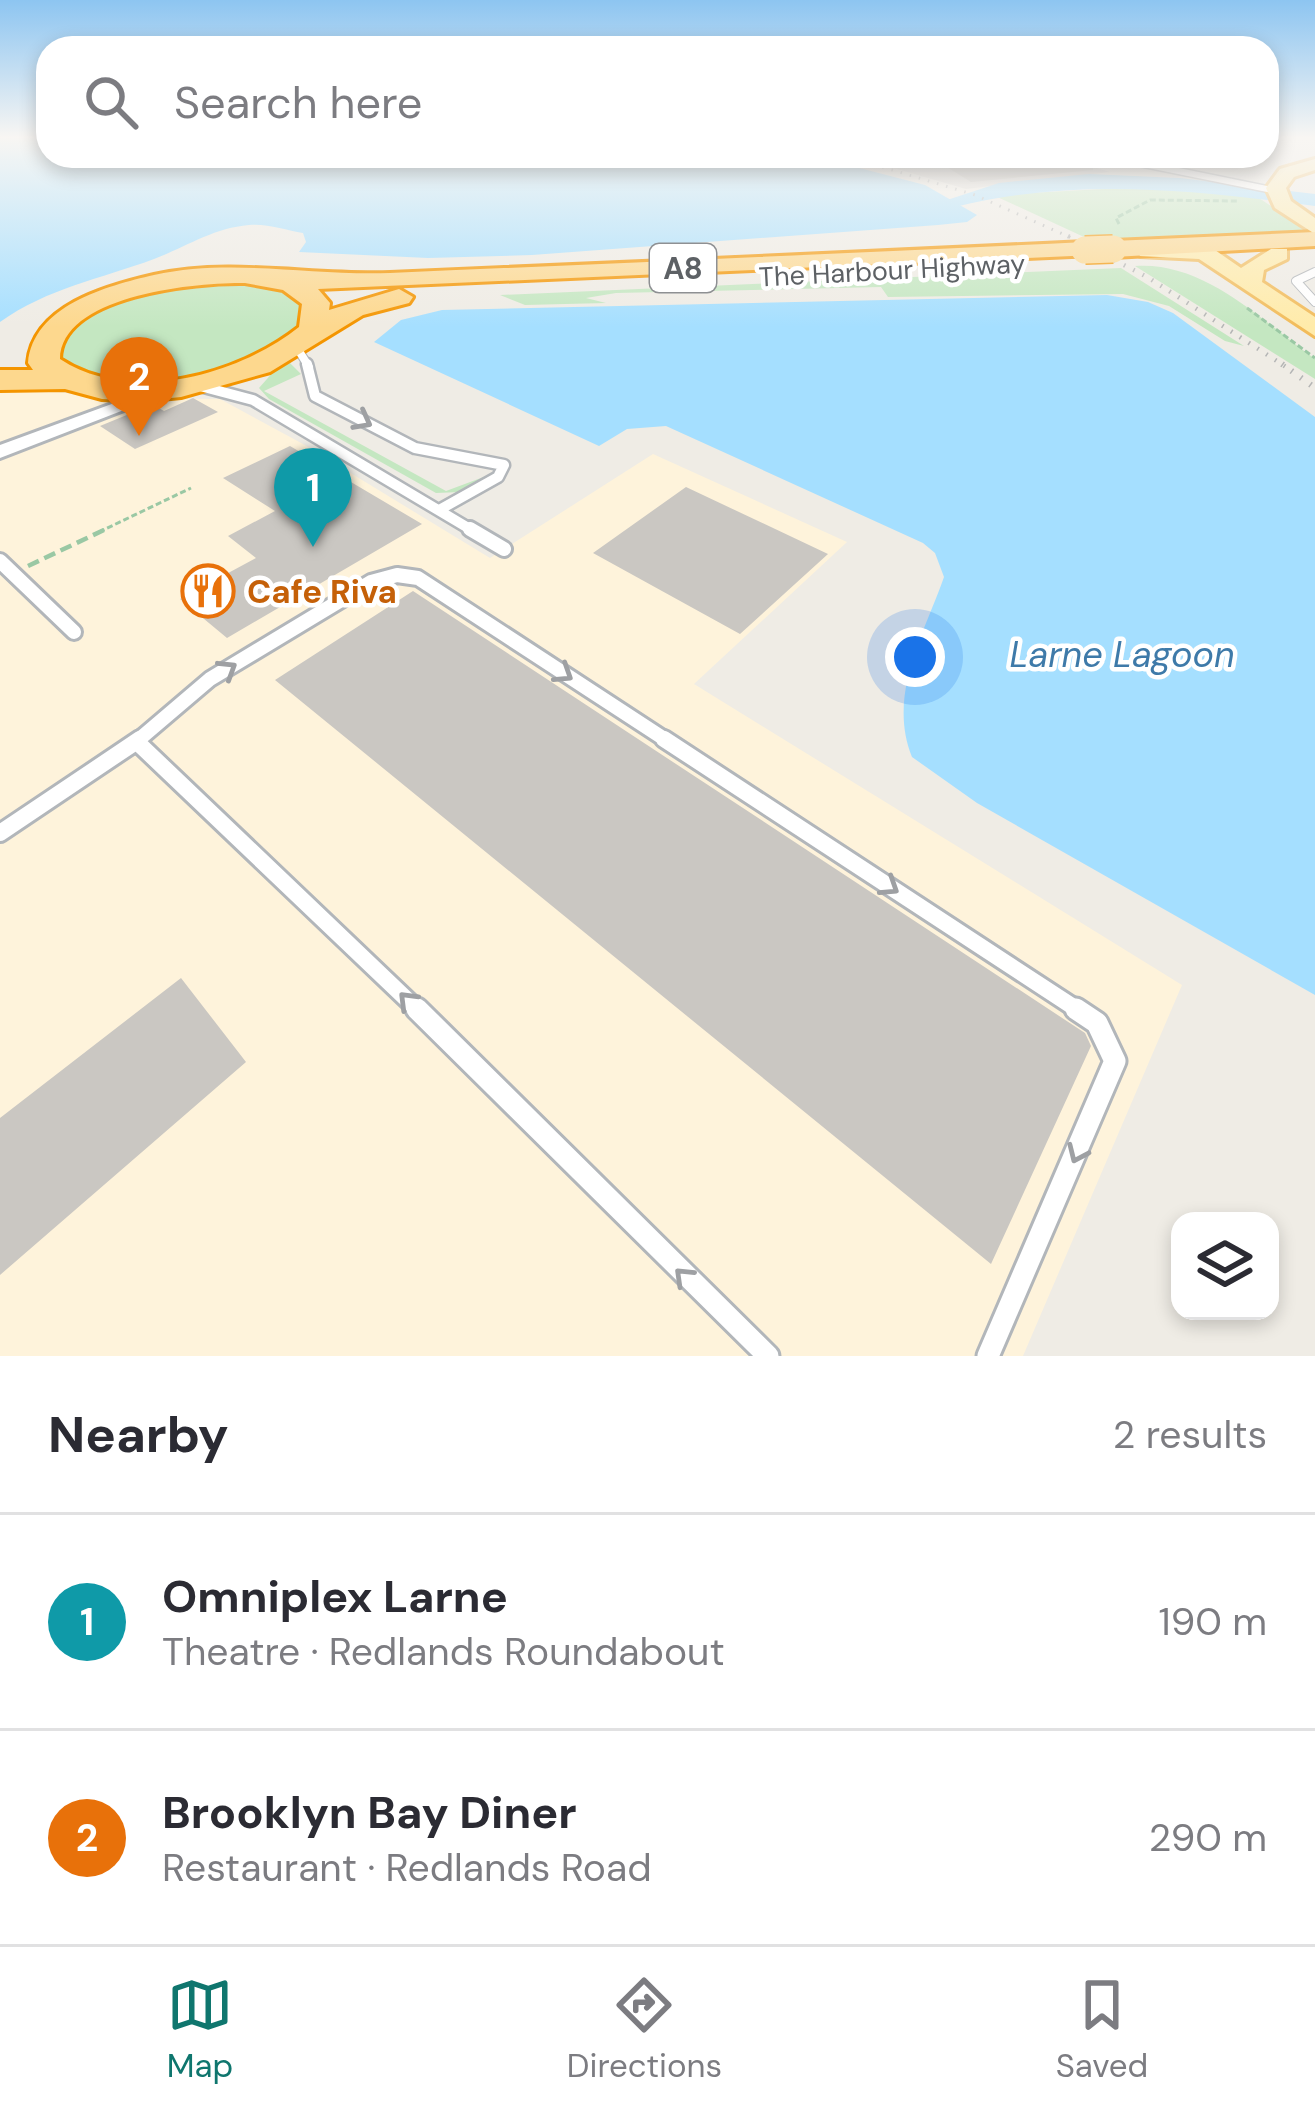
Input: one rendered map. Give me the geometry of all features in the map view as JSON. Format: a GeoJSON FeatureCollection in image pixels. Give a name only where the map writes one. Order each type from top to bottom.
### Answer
{"type":"FeatureCollection","features":[{"type":"Feature","properties":{"kind":"highway","name":"A8"},"geometry":{"type":"LineString","coordinates":[[1107,251],[1209,256],[1305,243]]}},
{"type":"Feature","properties":{"kind":"highway","name":"A8"},"geometry":{"type":"LineString","coordinates":[[0,356],[52,334],[95,304],[158,283],[216,275],[366,283],[1305,243]]}},
{"type":"Feature","properties":{"kind":"highway","name":"The Harbour Highway"},"geometry":{"type":"LineString","coordinates":[[309,335],[377,301],[452,290],[1107,251]]}},
{"type":"Feature","properties":{"kind":"highway"},"geometry":{"type":"LineString","coordinates":[[281,280],[312,296],[318,310],[309,335]]}},
{"type":"Feature","properties":{"kind":"highway"},"geometry":{"type":"LineString","coordinates":[[52,334],[45,344],[44,363],[70,382]]}},
{"type":"Feature","properties":{"kind":"highway","name":"A8"},"geometry":{"type":"LineString","coordinates":[[0,380],[70,382],[109,390],[181,387],[264,363],[309,335]]}},
{"type":"Feature","properties":{"kind":"main road"},"geometry":{"type":"LineString","coordinates":[[1249,297],[1253,266],[1305,243],[1280,200]]}},
{"type":"Feature","properties":{"kind":"main road"},"geometry":{"type":"LineString","coordinates":[[1107,251],[1202,273],[1315,353]]}},
{"type":"Feature","properties":{"kind":"main road"},"geometry":{"type":"LineString","coordinates":[[1209,256],[1249,297],[1315,328]]}},
{"type":"Feature","properties":{"kind":"street"},"geometry":{"type":"LineString","coordinates":[[0,450],[60,416],[74,400],[70,382]]}},
{"type":"Feature","properties":{"kind":"street"},"geometry":{"type":"LineString","coordinates":[[0,450],[181,387]]}},
{"type":"Feature","properties":{"kind":"lane"},"geometry":{"type":"LineString","coordinates":[[1315,272],[1295,281],[1315,302]]}},
{"type":"Feature","properties":{"kind":"lane"},"geometry":{"type":"LineString","coordinates":[[309,335],[299,351],[310,370],[313,394],[415,448],[504,465],[500,475],[439,510]]}},
{"type":"Feature","properties":{"kind":"lane"},"geometry":{"type":"LineString","coordinates":[[253,400],[245,383],[264,363]]}},
{"type":"Feature","properties":{"kind":"lane"},"geometry":{"type":"LineString","coordinates":[[181,387],[253,400],[504,549]]}},
{"type":"Feature","properties":{"kind":"lane"},"geometry":{"type":"LineString","coordinates":[[0,561],[74,632]]}},
{"type":"Feature","properties":{"kind":"lane"},"geometry":{"type":"LineString","coordinates":[[0,833],[137,742],[210,680],[371,582],[398,575],[418,578],[1096,1023],[1115,1061],[988,1356]]}},
{"type":"Feature","properties":{"kind":"lane"},"geometry":{"type":"LineString","coordinates":[[137,742],[294,888],[768,1356]]}},
{"type":"Feature","properties":{"kind":"path"},"geometry":{"type":"LineString","coordinates":[[1107,251],[1116,218],[1149,200]]}},
{"type":"Feature","properties":{"kind":"path"},"geometry":{"type":"LineString","coordinates":[[1249,297],[1315,353]]}},
{"type":"Feature","properties":{"kind":"path"},"geometry":{"type":"LineString","coordinates":[[13,573],[190,488]]}},
{"type":"Feature","properties":{"kind":"shaded area"},"geometry":{"type":"Polygon","coordinates":[[[29,388],[102,398],[220,399],[490,558],[653,454],[847,542],[694,684],[1182,985],[1023,1356],[0,1356],[0,390],[29,388]]]}},
{"type":"Feature","properties":{"kind":"green space"},"geometry":{"type":"Polygon","coordinates":[[[1004,200],[1262,200],[1308,231],[1097,243],[1004,200]]]}},
{"type":"Feature","properties":{"kind":"green space"},"geometry":{"type":"Polygon","coordinates":[[[1135,266],[1185,273],[1231,296],[1315,359],[1315,379],[1135,266]]]}},
{"type":"Feature","properties":{"kind":"green space"},"geometry":{"type":"Polygon","coordinates":[[[1121,268],[1244,346],[1225,341],[1169,306],[1123,294],[888,297],[881,287],[616,293],[586,298],[606,303],[525,305],[500,295],[1121,268]]]}},
{"type":"Feature","properties":{"kind":"green space"},"geometry":{"type":"Polygon","coordinates":[[[218,280],[287,292],[305,308],[296,329],[252,361],[158,382],[101,381],[56,357],[63,336],[97,307],[147,291],[218,280]]]}},
{"type":"Feature","properties":{"kind":"green space"},"geometry":{"type":"Polygon","coordinates":[[[290,363],[301,374],[264,391],[446,491],[489,475],[460,492],[436,493],[269,399],[259,388],[274,371],[290,363]]]}},
{"type":"Feature","properties":{"kind":"water"},"geometry":{"type":"Polygon","coordinates":[[[0,200],[951,200],[977,215],[967,222],[938,225],[532,255],[428,258],[299,252],[306,242],[303,233],[249,225],[212,234],[56,292],[0,322],[0,200]]]}},
{"type":"Feature","properties":{"kind":"water","name":"Larne Lagoon"},"geometry":{"type":"Polygon","coordinates":[[[1107,295],[1148,302],[1173,313],[1315,417],[1315,995],[977,803],[912,757],[905,734],[906,688],[944,577],[935,553],[923,543],[666,426],[627,429],[599,446],[374,342],[401,320],[442,310],[1107,295]]]}},
{"type":"Feature","properties":{"kind":"building"},"geometry":{"type":"Polygon","coordinates":[[[193,398],[218,412],[135,449],[100,426],[134,412],[138,415],[157,407],[164,411],[193,398]]]}},
{"type":"Feature","properties":{"kind":"building"},"geometry":{"type":"Polygon","coordinates":[[[290,446],[422,524],[227,638],[180,599],[256,558],[228,536],[275,511],[223,478],[290,446]]]}},
{"type":"Feature","properties":{"kind":"building"},"geometry":{"type":"Polygon","coordinates":[[[686,487],[828,554],[740,634],[593,553],[686,487]]]}},
{"type":"Feature","properties":{"kind":"building"},"geometry":{"type":"Polygon","coordinates":[[[413,591],[1085,1033],[1091,1046],[991,1264],[275,680],[413,591]]]}},
{"type":"Feature","properties":{"kind":"building"},"geometry":{"type":"Polygon","coordinates":[[[181,978],[246,1062],[0,1275],[0,1118],[181,978]]]}},
{"type":"Feature","properties":{"kind":"railway"},"geometry":{"type":"LineString","coordinates":[[987,200],[1072,238]]}},
{"type":"Feature","properties":{"kind":"railway"},"geometry":{"type":"LineString","coordinates":[[1068,236],[1072,238]]}},
{"type":"Feature","properties":{"kind":"railway"},"geometry":{"type":"LineString","coordinates":[[1072,238],[1149,278],[1286,367]]}},
{"type":"Feature","properties":{"kind":"railway"},"geometry":{"type":"LineString","coordinates":[[1282,364],[1315,388]]}},
{"type":"Feature","properties":{"kind":"place","name":"Brooklyn Bay Diner"},"geometry":{"type":"Point","coordinates":[139,436]}},
{"type":"Feature","properties":{"kind":"place","name":"Omniplex Larne"},"geometry":{"type":"Point","coordinates":[313,547]}},
{"type":"Feature","properties":{"kind":"place","name":"Cafe Riva"},"geometry":{"type":"Point","coordinates":[208,591]}}]}
